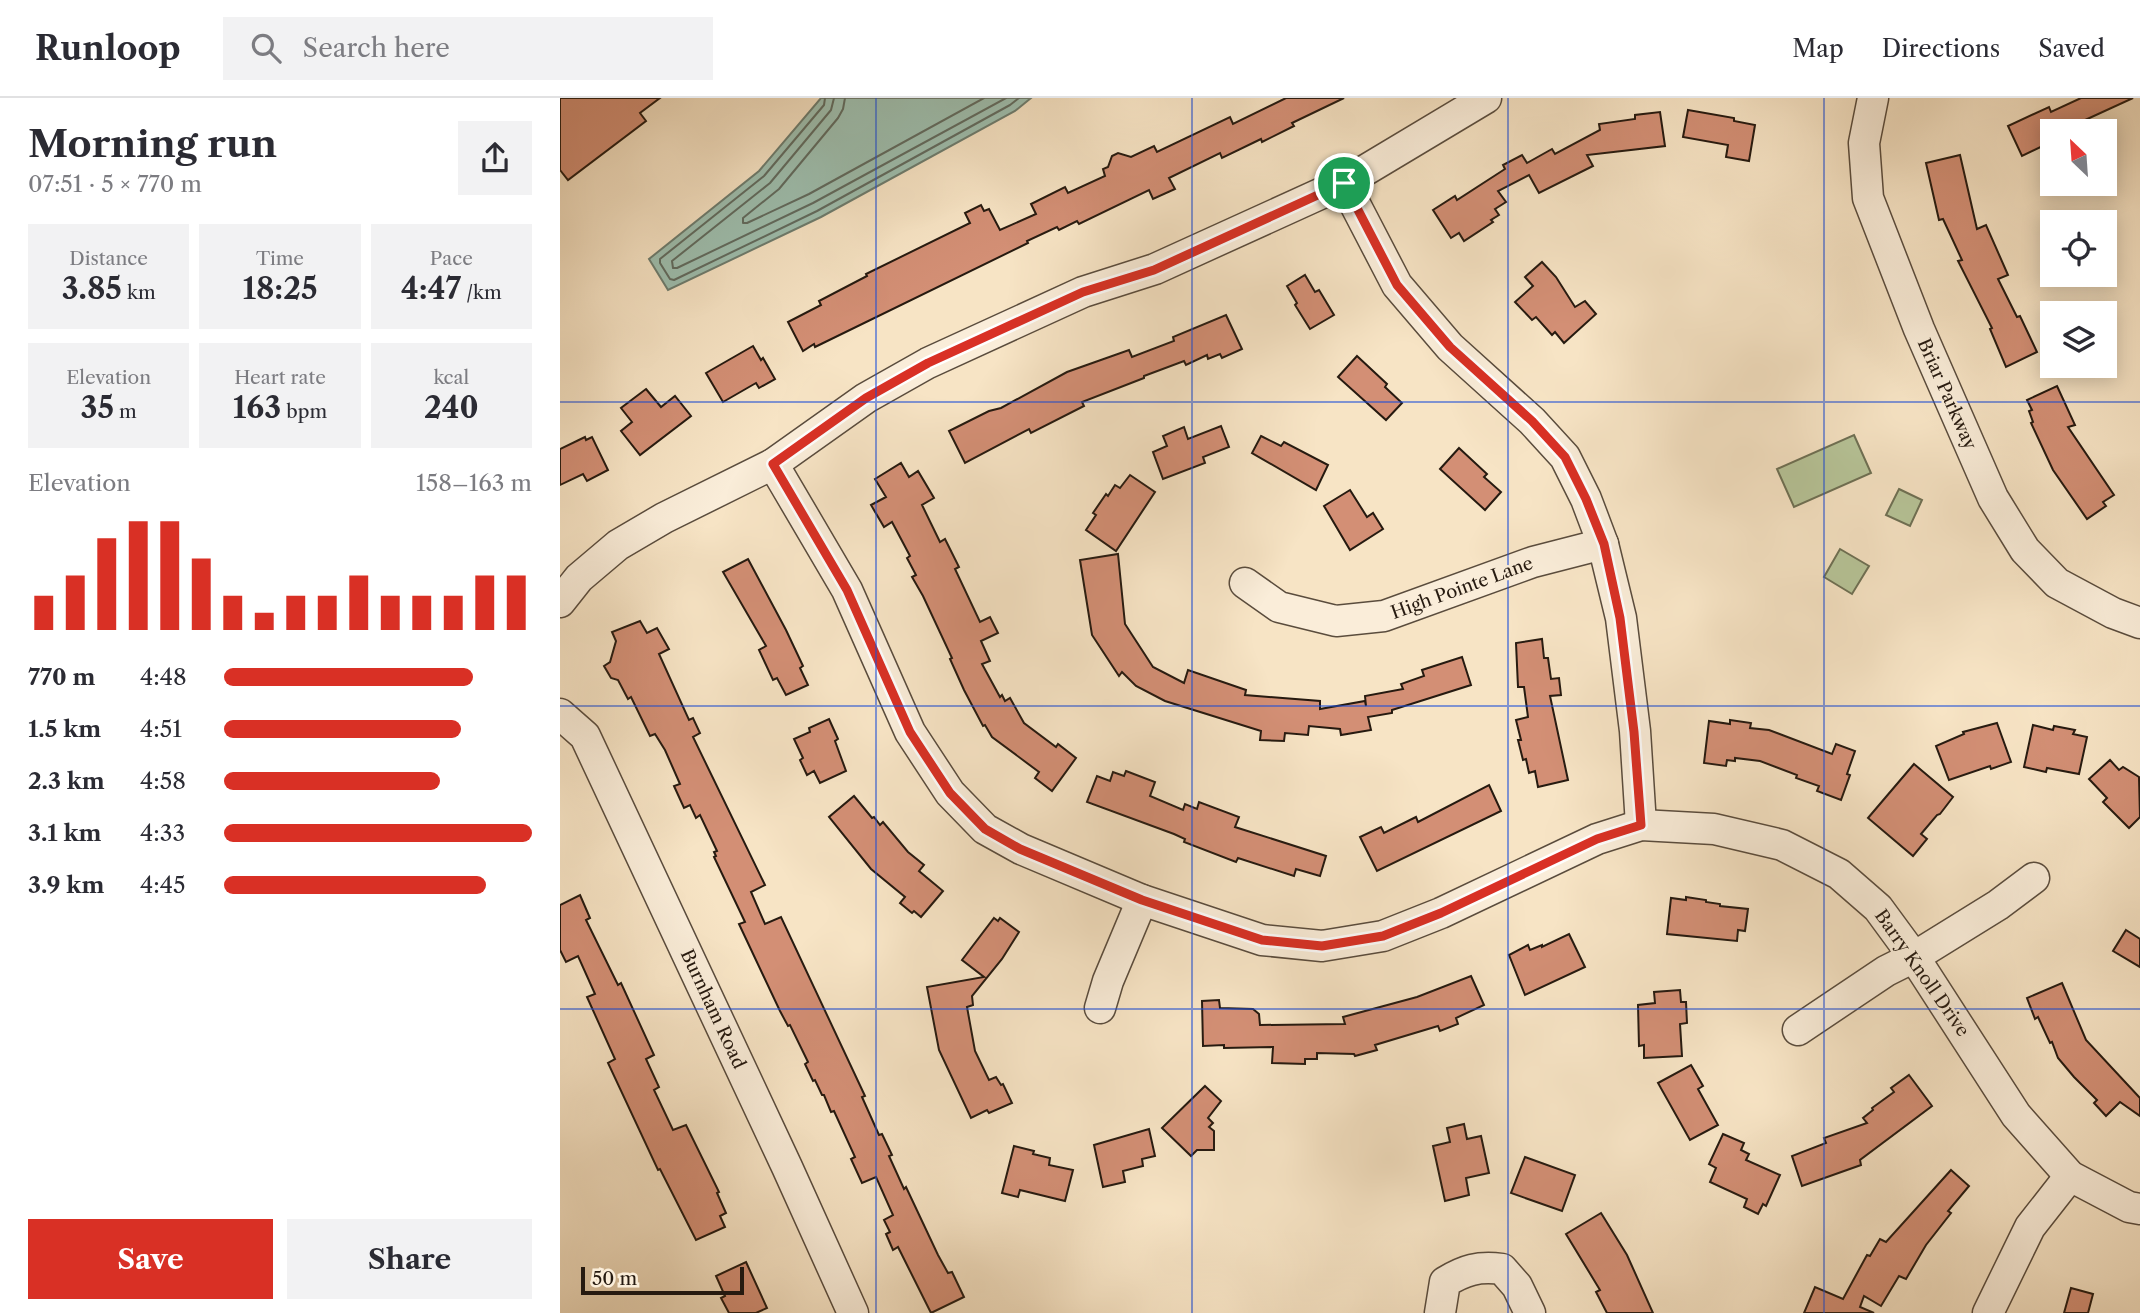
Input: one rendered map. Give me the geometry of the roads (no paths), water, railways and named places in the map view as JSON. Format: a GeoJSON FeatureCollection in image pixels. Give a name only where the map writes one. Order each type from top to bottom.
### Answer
{"type":"FeatureCollection","features":[{"type":"Feature","properties":{"kind":"street"},"geometry":{"type":"LineString","coordinates":[[560,602],[579,578],[618,545],[664,517],[773,464],[866,398],[928,363],[1083,292],[1154,270],[1344,183],[1486,98]]}},
{"type":"Feature","properties":{"kind":"street","name":"Briar Parkway"},"geometry":{"type":"LineString","coordinates":[[1873,98],[1864,144],[1868,198],[1919,329],[1993,498],[2025,550],[2057,583],[2113,614],[2140,623]]}},
{"type":"Feature","properties":{"kind":"street"},"geometry":{"type":"LineString","coordinates":[[1344,183],[1397,285],[1450,347],[1532,421],[1565,457],[1586,499],[1604,544],[1620,618],[1634,732],[1641,825]]}},
{"type":"Feature","properties":{"kind":"street","name":"Barry Knoll Drive"},"geometry":{"type":"LineString","coordinates":[[773,464],[847,590],[910,732],[950,793],[985,829],[1020,849],[1142,900],[1262,940],[1322,946],[1383,936],[1441,913],[1597,839],[1641,825],[1713,829],[1782,845],[1839,874],[1878,908],[1914,957],[2016,1115],[2070,1176],[2129,1207],[2140,1209]]}},
{"type":"Feature","properties":{"kind":"street","name":"High Pointe Lane"},"geometry":{"type":"LineString","coordinates":[[1245,583],[1279,607],[1336,621],[1348,620],[1384,616],[1533,562],[1604,544]]}},
{"type":"Feature","properties":{"kind":"street","name":"Burnham Road"},"geometry":{"type":"LineString","coordinates":[[560,714],[585,736],[853,1313]]}},
{"type":"Feature","properties":{"kind":"street"},"geometry":{"type":"LineString","coordinates":[[1798,1030],[1886,971],[1914,957],[1998,905],[2035,878]]}},
{"type":"Feature","properties":{"kind":"street"},"geometry":{"type":"LineString","coordinates":[[1100,1008],[1108,981],[1142,900]]}},
{"type":"Feature","properties":{"kind":"street"},"geometry":{"type":"LineString","coordinates":[[1988,1313],[2031,1227],[2070,1176]]}},
{"type":"Feature","properties":{"kind":"street"},"geometry":{"type":"LineString","coordinates":[[1440,1313],[1445,1282],[1461,1272],[1484,1266],[1502,1269],[1517,1286],[1530,1313]]}},
{"type":"Feature","properties":{"kind":"water"},"geometry":{"type":"Polygon","coordinates":[[[821,98],[1031,98],[1015,111],[821,217],[668,290],[649,259],[759,171],[821,98]]]}}]}
